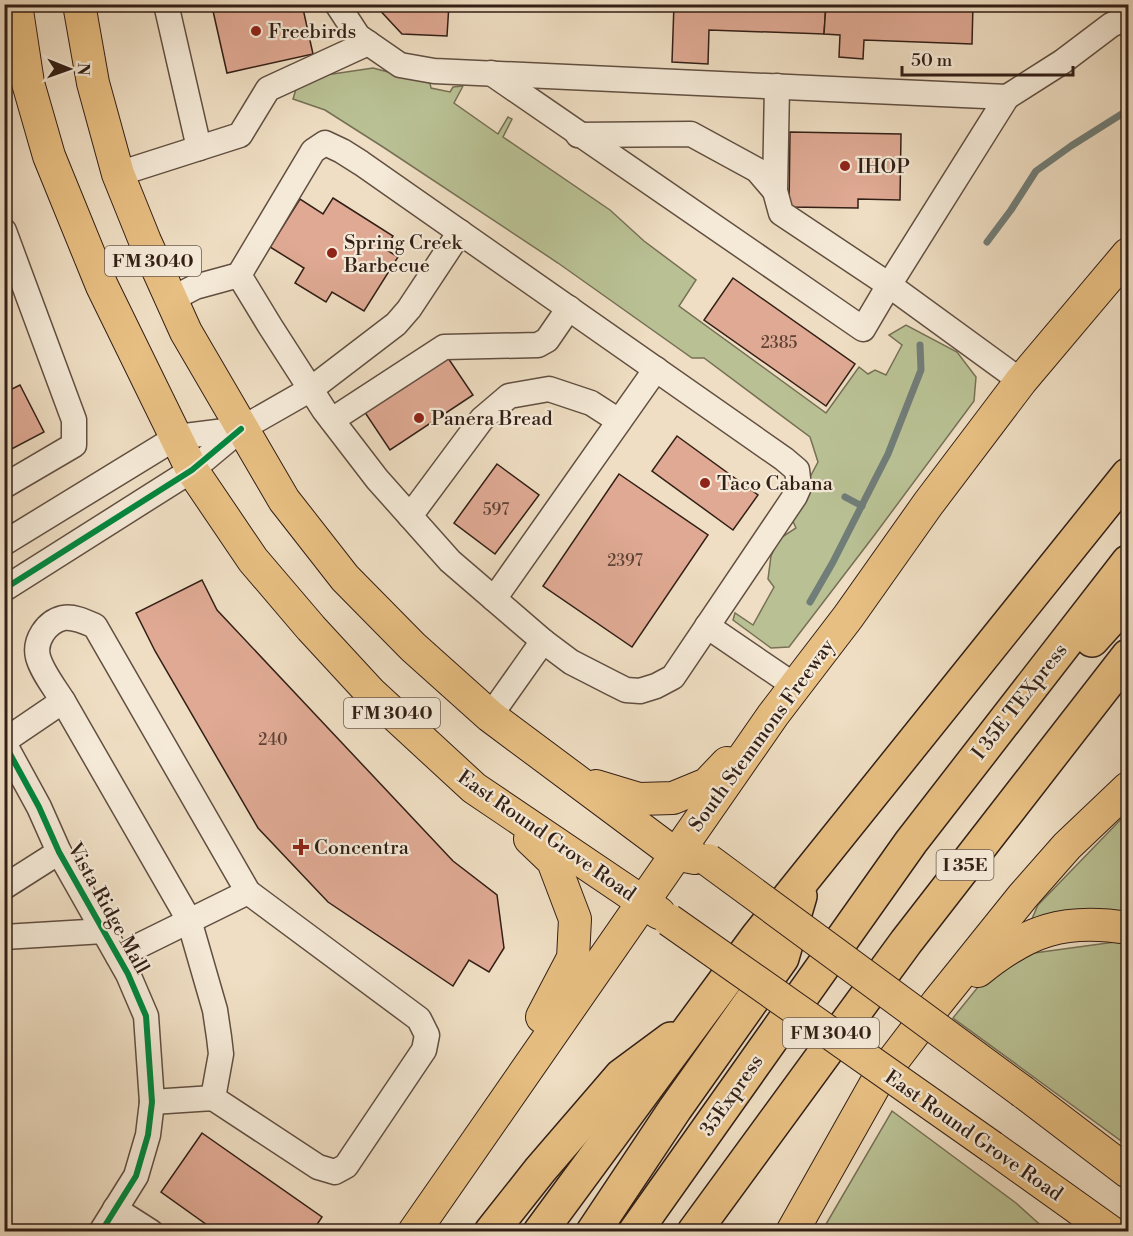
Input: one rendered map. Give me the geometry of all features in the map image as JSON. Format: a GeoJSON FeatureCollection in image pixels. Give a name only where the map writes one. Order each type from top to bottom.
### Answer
{"type":"FeatureCollection","features":[{"type":"Feature","properties":{"kind":"highway"},"geometry":{"type":"LineString","coordinates":[[540,1232],[758,936],[1128,475]]}},
{"type":"Feature","properties":{"kind":"highway","name":"I 35E TEXpress"},"geometry":{"type":"LineString","coordinates":[[911,842],[1128,562]]}},
{"type":"Feature","properties":{"kind":"highway"},"geometry":{"type":"LineString","coordinates":[[911,842],[1128,600]]}},
{"type":"Feature","properties":{"kind":"highway","name":"I 35E"},"geometry":{"type":"LineString","coordinates":[[694,1232],[906,942],[1128,656]]}},
{"type":"Feature","properties":{"kind":"highway","name":"35Express"},"geometry":{"type":"LineString","coordinates":[[635,1232],[911,842]]}},
{"type":"Feature","properties":{"kind":"highway"},"geometry":{"type":"LineString","coordinates":[[593,1232],[675,1109],[783,958],[806,877]]}},
{"type":"Feature","properties":{"kind":"highway"},"geometry":{"type":"LineString","coordinates":[[491,1232],[540,1170],[621,1076],[692,1024]]}},
{"type":"Feature","properties":{"kind":"highway"},"geometry":{"type":"LineString","coordinates":[[707,1232],[806,1077]]}},
{"type":"Feature","properties":{"kind":"main road","name":"East Round Grove Road"},"geometry":{"type":"LineString","coordinates":[[16,4],[28,83],[49,156],[102,286],[192,470],[253,560],[311,628],[371,693],[474,788],[669,920],[1111,1232]]}},
{"type":"Feature","properties":{"kind":"main road","name":"FM 3040"},"geometry":{"type":"LineString","coordinates":[[80,4],[93,83],[118,174],[170,300],[241,429],[284,500],[345,578],[413,647],[490,716],[675,854],[708,860],[1128,1172]]}},
{"type":"Feature","properties":{"kind":"main road","name":"South Stemmons Freeway"},"geometry":{"type":"LineString","coordinates":[[414,1232],[773,714],[848,617],[928,504],[1022,381],[1128,254]]}},
{"type":"Feature","properties":{"kind":"main road"},"geometry":{"type":"LineString","coordinates":[[577,780],[639,798],[673,798],[707,784],[773,714]]}},
{"type":"Feature","properties":{"kind":"main road"},"geometry":{"type":"LineString","coordinates":[[471,1149],[573,958],[575,919],[553,861],[474,788]]}},
{"type":"Feature","properties":{"kind":"main road"},"geometry":{"type":"LineString","coordinates":[[792,1232],[876,1083],[1023,896],[1060,854],[1128,788]]}},
{"type":"Feature","properties":{"kind":"main road"},"geometry":{"type":"LineString","coordinates":[[937,1003],[1004,950],[1043,930],[1079,924],[1128,928]]}},
{"type":"Feature","properties":{"kind":"main road"},"geometry":{"type":"LineString","coordinates":[[1051,1189],[1074,1232]]}},
{"type":"Feature","properties":{"kind":"street"},"geometry":{"type":"LineString","coordinates":[[166,4],[199,148]]}},
{"type":"Feature","properties":{"kind":"street"},"geometry":{"type":"LineString","coordinates":[[337,4],[358,36],[400,65],[434,70],[1007,97]]}},
{"type":"Feature","properties":{"kind":"street"},"geometry":{"type":"LineString","coordinates":[[491,73],[863,329],[1007,97],[1062,62],[1111,26],[1128,17]]}},
{"type":"Feature","properties":{"kind":"street"},"geometry":{"type":"LineString","coordinates":[[118,174],[240,135],[268,89],[368,43]]}},
{"type":"Feature","properties":{"kind":"street"},"geometry":{"type":"LineString","coordinates":[[777,86],[775,191],[782,213],[889,285],[1022,381]]}},
{"type":"Feature","properties":{"kind":"street"},"geometry":{"type":"LineString","coordinates":[[578,135],[691,134],[757,170],[775,191]]}},
{"type":"Feature","properties":{"kind":"street"},"geometry":{"type":"LineString","coordinates":[[170,300],[195,287],[240,275],[313,151],[325,143],[361,163],[797,470],[799,487],[673,677],[640,691],[626,690],[571,662],[543,641],[450,561],[377,479],[332,420],[240,275]]}},
{"type":"Feature","properties":{"kind":"street"},"geometry":{"type":"LineString","coordinates":[[4,231],[74,420],[74,445],[4,486]]}},
{"type":"Feature","properties":{"kind":"street"},"geometry":{"type":"LineString","coordinates":[[4,589],[192,470],[241,429],[311,389],[396,324],[409,309],[460,232]]}},
{"type":"Feature","properties":{"kind":"street"},"geometry":{"type":"LineString","coordinates":[[332,420],[444,347],[538,345],[547,340],[569,308]]}},
{"type":"Feature","properties":{"kind":"street"},"geometry":{"type":"LineString","coordinates":[[494,599],[656,369]]}},
{"type":"Feature","properties":{"kind":"street"},"geometry":{"type":"LineString","coordinates":[[410,516],[482,419],[509,396],[549,389],[591,403],[619,421]]}},
{"type":"Feature","properties":{"kind":"street"},"geometry":{"type":"LineString","coordinates":[[4,543],[177,437],[241,429]]}},
{"type":"Feature","properties":{"kind":"street"},"geometry":{"type":"LineString","coordinates":[[152,1101],[213,1098],[318,1167],[335,1172],[346,1166],[374,1125],[424,1050],[427,1035],[418,1018],[248,892],[95,626],[84,611],[63,618],[45,629],[36,644],[39,659],[189,920],[215,1010],[219,1037],[221,1054],[213,1098]]}},
{"type":"Feature","properties":{"kind":"street"},"geometry":{"type":"LineString","coordinates":[[707,626],[795,686]]}},
{"type":"Feature","properties":{"kind":"street"},"geometry":{"type":"LineString","coordinates":[[490,716],[543,641]]}},
{"type":"Feature","properties":{"kind":"street"},"geometry":{"type":"LineString","coordinates":[[4,742],[63,701]]}},
{"type":"Feature","properties":{"kind":"street","name":"Vista Ridge Mall"},"geometry":{"type":"LineString","coordinates":[[4,742],[39,807],[59,852],[128,974],[146,1016],[152,1101],[148,1135],[136,1176],[102,1231]]}},
{"type":"Feature","properties":{"kind":"street"},"geometry":{"type":"LineString","coordinates":[[4,887],[59,852]]}},
{"type":"Feature","properties":{"kind":"street"},"geometry":{"type":"LineString","coordinates":[[118,956],[248,892]]}},
{"type":"Feature","properties":{"kind":"street"},"geometry":{"type":"LineString","coordinates":[[4,937],[104,932]]}},
{"type":"Feature","properties":{"kind":"street"},"geometry":{"type":"LineString","coordinates":[[115,1209],[151,1232]]}},
{"type":"Feature","properties":{"kind":"green space"},"geometry":{"type":"Polygon","coordinates":[[[373,68],[430,83],[431,88],[450,92],[453,87],[463,86],[454,103],[498,134],[508,117],[512,119],[503,137],[610,210],[644,241],[696,280],[679,306],[826,413],[859,367],[868,374],[875,370],[886,375],[902,345],[889,335],[906,325],[957,352],[976,377],[974,401],[789,647],[771,648],[733,620],[735,613],[753,625],[774,587],[768,579],[771,556],[779,539],[796,528],[790,515],[818,462],[810,437],[704,358],[692,358],[558,263],[383,147],[325,110],[293,99],[299,79],[373,68]]]}},
{"type":"Feature","properties":{"kind":"green space"},"geometry":{"type":"Polygon","coordinates":[[[1128,812],[1128,922],[1031,921],[1038,905],[1128,812]]]}},
{"type":"Feature","properties":{"kind":"green space"},"geometry":{"type":"Polygon","coordinates":[[[1115,942],[1128,944],[1128,1146],[953,1018],[982,982],[1034,953],[1115,942]]]}},
{"type":"Feature","properties":{"kind":"green space"},"geometry":{"type":"Polygon","coordinates":[[[892,1111],[1016,1203],[1047,1231],[822,1231],[892,1111]]]}},
{"type":"Feature","properties":{"kind":"building"},"geometry":{"type":"Polygon","coordinates":[[[242,4],[302,4],[313,54],[227,73],[213,11],[242,4]]]}},
{"type":"Feature","properties":{"kind":"building"},"geometry":{"type":"Polygon","coordinates":[[[374,4],[449,4],[447,36],[402,34],[374,4]]]}},
{"type":"Feature","properties":{"kind":"building"},"geometry":{"type":"Polygon","coordinates":[[[674,4],[826,4],[824,34],[709,30],[708,64],[672,62],[674,4]]]}},
{"type":"Feature","properties":{"kind":"building"},"geometry":{"type":"Polygon","coordinates":[[[826,4],[973,4],[972,44],[864,40],[863,59],[839,57],[840,35],[824,34],[826,4]]]}},
{"type":"Feature","properties":{"kind":"building","name":"IHOP"},"geometry":{"type":"Polygon","coordinates":[[[790,132],[901,134],[900,200],[858,199],[858,208],[789,207],[790,132]]]}},
{"type":"Feature","properties":{"kind":"building"},"geometry":{"type":"Polygon","coordinates":[[[333,198],[393,236],[385,249],[398,257],[364,311],[332,292],[326,302],[295,283],[304,268],[270,247],[300,199],[323,214],[333,198]]]}},
{"type":"Feature","properties":{"kind":"building"},"geometry":{"type":"Polygon","coordinates":[[[733,278],[855,364],[826,406],[704,320],[733,278]]]}},
{"type":"Feature","properties":{"kind":"building"},"geometry":{"type":"Polygon","coordinates":[[[446,355],[473,395],[390,450],[364,411],[446,355]]]}},
{"type":"Feature","properties":{"kind":"building"},"geometry":{"type":"Polygon","coordinates":[[[20,385],[44,432],[4,453],[4,393],[20,385]]]}},
{"type":"Feature","properties":{"kind":"building","name":"Taco Cabana"},"geometry":{"type":"Polygon","coordinates":[[[677,436],[758,495],[733,530],[652,471],[677,436]]]}},
{"type":"Feature","properties":{"kind":"building"},"geometry":{"type":"Polygon","coordinates":[[[497,464],[539,495],[495,554],[454,523],[497,464]]]}},
{"type":"Feature","properties":{"kind":"building"},"geometry":{"type":"Polygon","coordinates":[[[619,474],[708,535],[632,647],[543,586],[619,474]]]}},
{"type":"Feature","properties":{"kind":"building"},"geometry":{"type":"Polygon","coordinates":[[[202,580],[217,610],[453,861],[497,895],[504,948],[489,972],[469,960],[453,986],[328,902],[258,828],[155,651],[136,613],[202,580]]]}},
{"type":"Feature","properties":{"kind":"building"},"geometry":{"type":"Polygon","coordinates":[[[202,1133],[322,1217],[312,1232],[217,1232],[161,1192],[202,1133]]]}},
{"type":"Feature","properties":{"kind":"waterway"},"geometry":{"type":"LineString","coordinates":[[987,242],[1036,171],[1128,110]]}},
{"type":"Feature","properties":{"kind":"waterway"},"geometry":{"type":"LineString","coordinates":[[810,602],[888,454],[921,370],[920,345]]}},
{"type":"Feature","properties":{"kind":"waterway"},"geometry":{"type":"LineString","coordinates":[[845,497],[862,506]]}},
{"type":"Feature","properties":{"kind":"cycle path"},"geometry":{"type":"LineString","coordinates":[[4,589],[192,470],[241,429]]}},
{"type":"Feature","properties":{"kind":"cycle path"},"geometry":{"type":"LineString","coordinates":[[4,743],[39,807],[59,852],[128,974],[146,1016],[152,1102],[148,1135],[136,1176],[101,1232]]}},
{"type":"Feature","properties":{"kind":"place","name":"Freebirds"},"geometry":{"type":"Point","coordinates":[256,31]}},
{"type":"Feature","properties":{"kind":"place","name":"IHOP"},"geometry":{"type":"Point","coordinates":[845,166]}},
{"type":"Feature","properties":{"kind":"place","name":"Spring Creek Barbecue"},"geometry":{"type":"Point","coordinates":[332,253]}},
{"type":"Feature","properties":{"kind":"place","name":"Panera Bread"},"geometry":{"type":"Point","coordinates":[419,418]}},
{"type":"Feature","properties":{"kind":"place","name":"Taco Cabana"},"geometry":{"type":"Point","coordinates":[705,483]}},
{"type":"Feature","properties":{"kind":"place","name":"Concentra"},"geometry":{"type":"Point","coordinates":[301,847]}}]}
